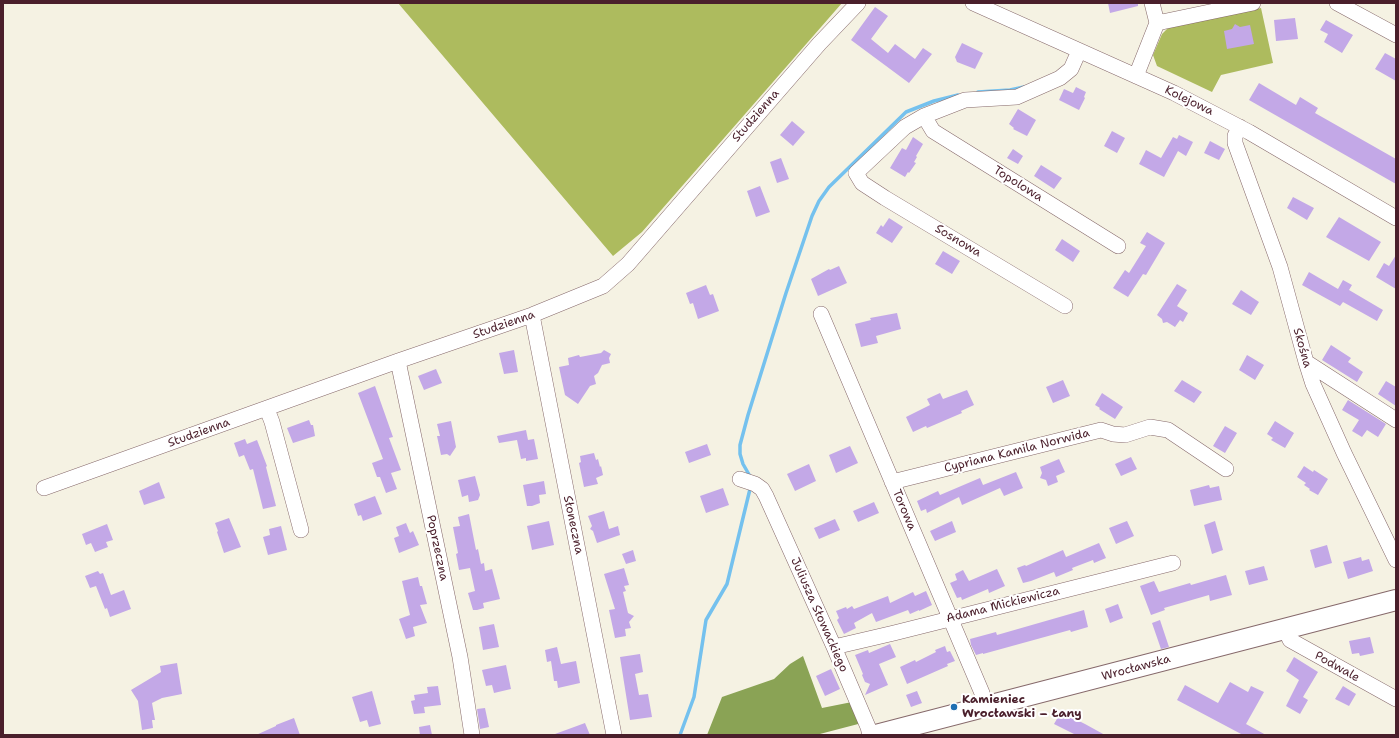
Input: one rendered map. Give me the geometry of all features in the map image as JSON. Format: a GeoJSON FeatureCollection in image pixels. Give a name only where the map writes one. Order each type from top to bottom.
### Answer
{"type":"FeatureCollection","features":[{"type":"Feature","properties":{"kind":"main road","name":"Wrocławska"},"geometry":{"type":"LineString","coordinates":[[876,735],[1396,600]]}},
{"type":"Feature","properties":{"kind":"street","name":"Studzienna"},"geometry":{"type":"LineString","coordinates":[[44,488],[398,361],[532,315],[603,286],[628,264],[814,50],[858,3]]}},
{"type":"Feature","properties":{"kind":"street","name":"Kolejowa"},"geometry":{"type":"LineString","coordinates":[[973,3],[1174,93],[1240,127],[1396,218]]}},
{"type":"Feature","properties":{"kind":"street"},"geometry":{"type":"LineString","coordinates":[[1136,76],[1157,23],[1152,3]]}},
{"type":"Feature","properties":{"kind":"street"},"geometry":{"type":"LineString","coordinates":[[1157,23],[1253,3]]}},
{"type":"Feature","properties":{"kind":"street"},"geometry":{"type":"LineString","coordinates":[[1337,3],[1396,35]]}},
{"type":"Feature","properties":{"kind":"street"},"geometry":{"type":"LineString","coordinates":[[924,116],[965,100],[1017,97],[1060,78],[1071,69],[1079,51]]}},
{"type":"Feature","properties":{"kind":"street","name":"Sosnowa"},"geometry":{"type":"LineString","coordinates":[[924,116],[905,127],[856,173],[862,183],[1065,306]]}},
{"type":"Feature","properties":{"kind":"street","name":"Topolowa"},"geometry":{"type":"LineString","coordinates":[[924,116],[933,131],[1118,246]]}},
{"type":"Feature","properties":{"kind":"street","name":"Skośna"},"geometry":{"type":"LineString","coordinates":[[1240,127],[1235,136],[1235,143],[1280,267],[1306,362],[1344,453],[1396,560]]}},
{"type":"Feature","properties":{"kind":"street","name":"Torowa"},"geometry":{"type":"LineString","coordinates":[[821,314],[982,693],[986,707]]}},
{"type":"Feature","properties":{"kind":"street","name":"Słoneczna"},"geometry":{"type":"LineString","coordinates":[[532,315],[614,735]]}},
{"type":"Feature","properties":{"kind":"street","name":"Poprzeczna"},"geometry":{"type":"LineString","coordinates":[[398,361],[460,657],[472,735]]}},
{"type":"Feature","properties":{"kind":"street"},"geometry":{"type":"LineString","coordinates":[[1306,362],[1396,420]]}},
{"type":"Feature","properties":{"kind":"street"},"geometry":{"type":"LineString","coordinates":[[267,409],[272,422],[301,530]]}},
{"type":"Feature","properties":{"kind":"street","name":"Cypriana Kamila Norwida"},"geometry":{"type":"LineString","coordinates":[[892,482],[1101,430],[1113,434],[1125,435],[1150,428],[1168,430],[1226,469]]}},
{"type":"Feature","properties":{"kind":"street","name":"Juliusza Słowackiego"},"geometry":{"type":"LineString","coordinates":[[740,479],[755,484],[762,489],[766,496],[834,647],[870,735]]}},
{"type":"Feature","properties":{"kind":"street","name":"Adama Mickiewicza"},"geometry":{"type":"LineString","coordinates":[[834,647],[1173,562]]}},
{"type":"Feature","properties":{"kind":"street","name":"Podwale"},"geometry":{"type":"LineString","coordinates":[[1285,629],[1290,640],[1396,699]]}},
{"type":"Feature","properties":{"kind":"green space"},"geometry":{"type":"Polygon","coordinates":[[[398,3],[842,3],[642,232],[613,256],[398,3]]]}},
{"type":"Feature","properties":{"kind":"green space"},"geometry":{"type":"Polygon","coordinates":[[[1261,8],[1273,63],[1221,75],[1212,92],[1157,66],[1153,55],[1162,34],[1170,26],[1261,8]]]}},
{"type":"Feature","properties":{"kind":"green space"},"geometry":{"type":"Polygon","coordinates":[[[803,656],[822,708],[852,702],[862,723],[816,735],[707,735],[722,697],[774,679],[790,664],[803,656]]]}},
{"type":"Feature","properties":{"kind":"building"},"geometry":{"type":"Polygon","coordinates":[[[1108,3],[1138,3],[1138,6],[1110,13],[1108,3]]]}},
{"type":"Feature","properties":{"kind":"building"},"geometry":{"type":"Polygon","coordinates":[[[875,7],[888,16],[871,39],[888,53],[895,44],[915,59],[923,48],[932,54],[909,83],[851,40],[875,7]]]}},
{"type":"Feature","properties":{"kind":"building"},"geometry":{"type":"Polygon","coordinates":[[[1295,18],[1298,39],[1276,41],[1274,20],[1295,18]]]}},
{"type":"Feature","properties":{"kind":"building"},"geometry":{"type":"Polygon","coordinates":[[[1326,20],[1353,35],[1342,53],[1324,42],[1328,34],[1320,30],[1326,20]]]}},
{"type":"Feature","properties":{"kind":"building"},"geometry":{"type":"Polygon","coordinates":[[[1235,24],[1240,27],[1250,25],[1254,44],[1227,49],[1224,31],[1232,29],[1235,24]]]}},
{"type":"Feature","properties":{"kind":"building"},"geometry":{"type":"Polygon","coordinates":[[[962,43],[983,53],[975,69],[957,62],[955,57],[962,43]]]}},
{"type":"Feature","properties":{"kind":"building"},"geometry":{"type":"Polygon","coordinates":[[[1385,53],[1396,59],[1396,81],[1375,69],[1385,53]]]}},
{"type":"Feature","properties":{"kind":"building"},"geometry":{"type":"Polygon","coordinates":[[[1259,83],[1296,105],[1300,97],[1318,108],[1315,113],[1396,159],[1396,184],[1249,100],[1259,83]]]}},
{"type":"Feature","properties":{"kind":"building"},"geometry":{"type":"Polygon","coordinates":[[[1076,87],[1086,92],[1085,98],[1079,110],[1059,100],[1064,89],[1073,93],[1076,87]]]}},
{"type":"Feature","properties":{"kind":"building"},"geometry":{"type":"Polygon","coordinates":[[[1018,109],[1036,120],[1027,136],[1013,129],[1014,128],[1009,124],[1018,109]]]}},
{"type":"Feature","properties":{"kind":"building"},"geometry":{"type":"Polygon","coordinates":[[[792,121],[805,132],[793,146],[780,135],[792,121]]]}},
{"type":"Feature","properties":{"kind":"building"},"geometry":{"type":"Polygon","coordinates":[[[1112,131],[1125,138],[1117,153],[1104,146],[1112,131]]]}},
{"type":"Feature","properties":{"kind":"building"},"geometry":{"type":"Polygon","coordinates":[[[1179,135],[1193,142],[1186,156],[1178,151],[1164,177],[1139,164],[1146,150],[1161,158],[1173,137],[1177,139],[1179,135]]]}},
{"type":"Feature","properties":{"kind":"building"},"geometry":{"type":"Polygon","coordinates":[[[913,137],[923,144],[916,156],[917,157],[914,162],[916,163],[905,177],[890,168],[902,148],[906,150],[913,137]]]}},
{"type":"Feature","properties":{"kind":"building"},"geometry":{"type":"Polygon","coordinates":[[[1210,141],[1225,149],[1219,160],[1204,153],[1210,141]]]}},
{"type":"Feature","properties":{"kind":"building"},"geometry":{"type":"Polygon","coordinates":[[[1013,149],[1023,156],[1018,164],[1007,158],[1013,149]]]}},
{"type":"Feature","properties":{"kind":"building"},"geometry":{"type":"Polygon","coordinates":[[[781,158],[789,179],[777,183],[770,162],[781,158]]]}},
{"type":"Feature","properties":{"kind":"building"},"geometry":{"type":"Polygon","coordinates":[[[1041,165],[1062,178],[1054,189],[1034,176],[1041,165]]]}},
{"type":"Feature","properties":{"kind":"building"},"geometry":{"type":"Polygon","coordinates":[[[760,186],[770,212],[756,217],[747,191],[760,186]]]}},
{"type":"Feature","properties":{"kind":"building"},"geometry":{"type":"Polygon","coordinates":[[[1293,197],[1314,208],[1307,220],[1287,208],[1293,197]]]}},
{"type":"Feature","properties":{"kind":"building"},"geometry":{"type":"Polygon","coordinates":[[[1339,217],[1381,242],[1369,261],[1326,237],[1339,217]]]}},
{"type":"Feature","properties":{"kind":"building"},"geometry":{"type":"Polygon","coordinates":[[[889,218],[903,227],[892,243],[876,233],[881,225],[883,227],[889,218]]]}},
{"type":"Feature","properties":{"kind":"building"},"geometry":{"type":"Polygon","coordinates":[[[1147,232],[1165,243],[1146,275],[1143,274],[1128,297],[1113,288],[1125,270],[1129,273],[1146,246],[1140,243],[1147,232]]]}},
{"type":"Feature","properties":{"kind":"building"},"geometry":{"type":"Polygon","coordinates":[[[1062,239],[1080,251],[1073,262],[1055,250],[1062,239]]]}},
{"type":"Feature","properties":{"kind":"building"},"geometry":{"type":"Polygon","coordinates":[[[943,251],[960,261],[952,274],[935,264],[943,251]]]}},
{"type":"Feature","properties":{"kind":"building"},"geometry":{"type":"Polygon","coordinates":[[[1396,255],[1396,289],[1376,277],[1384,263],[1389,266],[1396,255]]]}},
{"type":"Feature","properties":{"kind":"building"},"geometry":{"type":"Polygon","coordinates":[[[839,266],[847,283],[818,296],[811,279],[829,269],[830,270],[839,266]]]}},
{"type":"Feature","properties":{"kind":"building"},"geometry":{"type":"Polygon","coordinates":[[[1309,272],[1338,289],[1343,280],[1352,285],[1349,290],[1383,310],[1377,321],[1343,302],[1340,306],[1302,285],[1309,272]]]}},
{"type":"Feature","properties":{"kind":"building"},"geometry":{"type":"Polygon","coordinates":[[[1177,284],[1187,290],[1177,306],[1188,313],[1183,322],[1180,320],[1175,327],[1167,322],[1163,323],[1162,319],[1157,315],[1177,284]]]}},
{"type":"Feature","properties":{"kind":"building"},"geometry":{"type":"Polygon","coordinates":[[[706,285],[710,295],[713,294],[719,311],[698,319],[693,303],[690,304],[686,293],[706,285]]]}},
{"type":"Feature","properties":{"kind":"building"},"geometry":{"type":"Polygon","coordinates":[[[1241,290],[1259,302],[1251,315],[1232,304],[1241,290]]]}},
{"type":"Feature","properties":{"kind":"building"},"geometry":{"type":"Polygon","coordinates":[[[897,313],[901,329],[876,336],[878,343],[861,347],[855,324],[871,320],[870,318],[897,313]]]}},
{"type":"Feature","properties":{"kind":"building"},"geometry":{"type":"Polygon","coordinates":[[[1331,345],[1351,358],[1348,362],[1363,372],[1357,382],[1322,360],[1331,345]]]}},
{"type":"Feature","properties":{"kind":"building"},"geometry":{"type":"Polygon","coordinates":[[[514,350],[518,372],[504,374],[499,353],[514,350]]]}},
{"type":"Feature","properties":{"kind":"building"},"geometry":{"type":"Polygon","coordinates":[[[604,350],[611,354],[609,358],[610,363],[602,365],[598,373],[594,376],[596,384],[590,386],[578,404],[565,395],[559,367],[569,365],[568,358],[579,355],[580,357],[601,353],[604,350]]]}},
{"type":"Feature","properties":{"kind":"building"},"geometry":{"type":"Polygon","coordinates":[[[1247,355],[1264,365],[1255,380],[1239,370],[1247,355]]]}},
{"type":"Feature","properties":{"kind":"building"},"geometry":{"type":"Polygon","coordinates":[[[436,369],[442,383],[424,390],[418,376],[436,369]]]}},
{"type":"Feature","properties":{"kind":"building"},"geometry":{"type":"Polygon","coordinates":[[[1063,380],[1070,396],[1053,403],[1046,387],[1063,380]]]}},
{"type":"Feature","properties":{"kind":"building"},"geometry":{"type":"Polygon","coordinates":[[[1182,380],[1202,392],[1194,403],[1174,391],[1182,380]]]}},
{"type":"Feature","properties":{"kind":"building"},"geometry":{"type":"Polygon","coordinates":[[[1386,381],[1396,387],[1396,406],[1378,394],[1386,381]]]}},
{"type":"Feature","properties":{"kind":"building"},"geometry":{"type":"Polygon","coordinates":[[[375,386],[393,437],[389,438],[401,470],[391,473],[397,489],[386,493],[380,477],[377,477],[372,463],[383,459],[358,393],[375,386]]]}},
{"type":"Feature","properties":{"kind":"building"},"geometry":{"type":"Polygon","coordinates":[[[967,390],[974,405],[961,411],[962,413],[927,428],[926,426],[913,432],[906,417],[930,405],[927,399],[940,393],[943,399],[967,390]]]}},
{"type":"Feature","properties":{"kind":"building"},"geometry":{"type":"Polygon","coordinates":[[[1102,393],[1123,407],[1115,419],[1095,405],[1102,393]]]}},
{"type":"Feature","properties":{"kind":"building"},"geometry":{"type":"Polygon","coordinates":[[[1348,400],[1386,424],[1378,437],[1367,430],[1362,437],[1352,431],[1359,420],[1342,410],[1348,400]]]}},
{"type":"Feature","properties":{"kind":"building"},"geometry":{"type":"Polygon","coordinates":[[[309,420],[311,425],[313,425],[315,436],[293,443],[287,428],[309,420]]]}},
{"type":"Feature","properties":{"kind":"building"},"geometry":{"type":"Polygon","coordinates":[[[451,421],[456,447],[450,456],[447,454],[441,455],[437,436],[440,436],[437,424],[451,421]]]}},
{"type":"Feature","properties":{"kind":"building"},"geometry":{"type":"Polygon","coordinates":[[[1275,421],[1294,433],[1285,448],[1271,440],[1273,438],[1267,434],[1275,421]]]}},
{"type":"Feature","properties":{"kind":"building"},"geometry":{"type":"Polygon","coordinates":[[[1225,426],[1237,433],[1225,453],[1213,446],[1225,426]]]}},
{"type":"Feature","properties":{"kind":"building"},"geometry":{"type":"Polygon","coordinates":[[[526,430],[528,440],[534,439],[538,459],[526,461],[526,458],[521,459],[517,440],[499,443],[497,436],[526,430]]]}},
{"type":"Feature","properties":{"kind":"building"},"geometry":{"type":"Polygon","coordinates":[[[245,439],[247,444],[257,440],[267,466],[276,506],[263,509],[253,469],[250,470],[244,455],[239,457],[234,443],[245,439]]]}},
{"type":"Feature","properties":{"kind":"building"},"geometry":{"type":"Polygon","coordinates":[[[707,444],[711,455],[689,463],[685,452],[707,444]]]}},
{"type":"Feature","properties":{"kind":"building"},"geometry":{"type":"Polygon","coordinates":[[[850,446],[858,463],[836,473],[829,455],[850,446]]]}},
{"type":"Feature","properties":{"kind":"building"},"geometry":{"type":"Polygon","coordinates":[[[594,453],[596,460],[598,459],[600,467],[601,466],[603,475],[596,478],[598,484],[584,487],[579,463],[581,462],[580,456],[594,453]]]}},
{"type":"Feature","properties":{"kind":"building"},"geometry":{"type":"Polygon","coordinates":[[[1131,457],[1137,469],[1121,476],[1115,464],[1131,457]]]}},
{"type":"Feature","properties":{"kind":"building"},"geometry":{"type":"Polygon","coordinates":[[[1059,459],[1065,472],[1056,476],[1058,482],[1048,486],[1046,480],[1040,478],[1042,473],[1040,467],[1059,459]]]}},
{"type":"Feature","properties":{"kind":"building"},"geometry":{"type":"Polygon","coordinates":[[[809,464],[816,481],[795,491],[787,474],[809,464]]]}},
{"type":"Feature","properties":{"kind":"building"},"geometry":{"type":"Polygon","coordinates":[[[1304,466],[1313,472],[1314,470],[1328,479],[1318,495],[1309,490],[1310,489],[1304,485],[1306,483],[1297,477],[1304,466]]]}},
{"type":"Feature","properties":{"kind":"building"},"geometry":{"type":"Polygon","coordinates":[[[1016,472],[1023,488],[1004,496],[1000,488],[962,505],[959,497],[927,513],[926,509],[921,511],[917,501],[938,491],[940,495],[980,478],[983,485],[1016,472]]]}},
{"type":"Feature","properties":{"kind":"building"},"geometry":{"type":"Polygon","coordinates":[[[475,476],[480,495],[478,500],[469,502],[468,495],[462,497],[458,480],[475,476]]]}},
{"type":"Feature","properties":{"kind":"building"},"geometry":{"type":"Polygon","coordinates":[[[544,481],[546,494],[539,495],[540,503],[527,506],[523,485],[544,481]]]}},
{"type":"Feature","properties":{"kind":"building"},"geometry":{"type":"Polygon","coordinates":[[[159,482],[165,498],[144,505],[139,491],[159,482]]]}},
{"type":"Feature","properties":{"kind":"building"},"geometry":{"type":"Polygon","coordinates":[[[1209,485],[1210,488],[1219,486],[1222,500],[1194,506],[1190,490],[1209,485]]]}},
{"type":"Feature","properties":{"kind":"building"},"geometry":{"type":"Polygon","coordinates":[[[723,488],[729,505],[706,513],[700,496],[723,488]]]}},
{"type":"Feature","properties":{"kind":"building"},"geometry":{"type":"Polygon","coordinates":[[[375,496],[382,514],[363,521],[361,515],[358,516],[354,504],[375,496]]]}},
{"type":"Feature","properties":{"kind":"building"},"geometry":{"type":"Polygon","coordinates":[[[874,502],[879,513],[858,522],[853,511],[874,502]]]}},
{"type":"Feature","properties":{"kind":"building"},"geometry":{"type":"Polygon","coordinates":[[[604,511],[609,529],[618,526],[620,535],[597,543],[593,531],[590,529],[592,526],[588,516],[604,511]]]}},
{"type":"Feature","properties":{"kind":"building"},"geometry":{"type":"Polygon","coordinates":[[[469,514],[476,550],[478,549],[481,564],[484,563],[485,571],[492,569],[500,599],[483,603],[484,608],[477,610],[473,610],[468,593],[475,591],[470,568],[459,570],[456,554],[458,553],[453,527],[460,526],[458,517],[469,514]]]}},
{"type":"Feature","properties":{"kind":"building"},"geometry":{"type":"Polygon","coordinates":[[[229,518],[241,547],[224,553],[215,523],[229,518]]]}},
{"type":"Feature","properties":{"kind":"building"},"geometry":{"type":"Polygon","coordinates":[[[835,519],[840,530],[819,539],[814,528],[835,519]]]}},
{"type":"Feature","properties":{"kind":"building"},"geometry":{"type":"Polygon","coordinates":[[[549,521],[554,545],[532,550],[527,526],[549,521]]]}},
{"type":"Feature","properties":{"kind":"building"},"geometry":{"type":"Polygon","coordinates":[[[952,521],[956,532],[935,541],[930,531],[952,521]]]}},
{"type":"Feature","properties":{"kind":"building"},"geometry":{"type":"Polygon","coordinates":[[[1127,521],[1134,536],[1116,544],[1109,528],[1127,521]]]}},
{"type":"Feature","properties":{"kind":"building"},"geometry":{"type":"Polygon","coordinates":[[[1215,521],[1223,550],[1212,554],[1204,525],[1215,521]]]}},
{"type":"Feature","properties":{"kind":"building"},"geometry":{"type":"Polygon","coordinates":[[[406,523],[410,533],[413,531],[419,545],[399,553],[394,538],[399,536],[396,527],[406,523]]]}},
{"type":"Feature","properties":{"kind":"building"},"geometry":{"type":"Polygon","coordinates":[[[107,524],[113,540],[106,542],[108,547],[95,552],[91,543],[86,545],[82,534],[107,524]]]}},
{"type":"Feature","properties":{"kind":"building"},"geometry":{"type":"Polygon","coordinates":[[[281,526],[287,550],[268,555],[263,537],[270,535],[269,529],[281,526]]]}},
{"type":"Feature","properties":{"kind":"building"},"geometry":{"type":"Polygon","coordinates":[[[1099,543],[1106,558],[1094,563],[1093,560],[1072,568],[1073,570],[1056,577],[1054,572],[1023,583],[1017,568],[1026,566],[1063,550],[1066,557],[1099,543]]]}},
{"type":"Feature","properties":{"kind":"building"},"geometry":{"type":"Polygon","coordinates":[[[1327,545],[1332,563],[1315,568],[1310,550],[1327,545]]]}},
{"type":"Feature","properties":{"kind":"building"},"geometry":{"type":"Polygon","coordinates":[[[633,550],[636,561],[626,564],[622,554],[633,550]]]}},
{"type":"Feature","properties":{"kind":"building"},"geometry":{"type":"Polygon","coordinates":[[[1361,557],[1362,561],[1369,559],[1373,571],[1348,579],[1343,562],[1361,557]]]}},
{"type":"Feature","properties":{"kind":"building"},"geometry":{"type":"Polygon","coordinates":[[[1264,566],[1268,580],[1249,585],[1245,571],[1264,566]]]}},
{"type":"Feature","properties":{"kind":"building"},"geometry":{"type":"Polygon","coordinates":[[[624,568],[629,585],[624,586],[626,591],[623,592],[628,613],[634,616],[629,622],[631,628],[625,629],[626,636],[615,638],[609,610],[615,609],[604,574],[624,568]]]}},
{"type":"Feature","properties":{"kind":"building"},"geometry":{"type":"Polygon","coordinates":[[[997,569],[1005,586],[989,593],[988,589],[962,600],[961,597],[957,598],[950,583],[957,580],[955,574],[963,570],[969,581],[997,569]]]}},
{"type":"Feature","properties":{"kind":"building"},"geometry":{"type":"Polygon","coordinates":[[[98,571],[100,574],[103,573],[111,595],[124,590],[131,609],[110,617],[107,608],[105,609],[96,586],[90,588],[85,576],[98,571]]]}},
{"type":"Feature","properties":{"kind":"building"},"geometry":{"type":"Polygon","coordinates":[[[1226,575],[1232,595],[1210,601],[1209,595],[1164,608],[1165,610],[1151,615],[1140,586],[1154,581],[1159,592],[1226,575]]]}},
{"type":"Feature","properties":{"kind":"building"},"geometry":{"type":"Polygon","coordinates":[[[418,577],[427,604],[420,605],[427,623],[413,627],[415,636],[406,639],[399,619],[410,615],[402,581],[418,577]]]}},
{"type":"Feature","properties":{"kind":"building"},"geometry":{"type":"Polygon","coordinates":[[[926,591],[932,605],[910,614],[908,610],[876,622],[872,613],[854,623],[856,628],[844,634],[837,620],[839,618],[836,611],[846,607],[847,609],[852,606],[854,609],[888,596],[890,603],[913,592],[915,596],[926,591]]]}},
{"type":"Feature","properties":{"kind":"building"},"geometry":{"type":"Polygon","coordinates":[[[1118,604],[1123,618],[1110,623],[1105,609],[1118,604]]]}},
{"type":"Feature","properties":{"kind":"building"},"geometry":{"type":"Polygon","coordinates":[[[1084,610],[1088,627],[1071,632],[1070,630],[983,654],[976,655],[971,645],[970,639],[996,632],[997,635],[1084,610]]]}},
{"type":"Feature","properties":{"kind":"building"},"geometry":{"type":"Polygon","coordinates":[[[1160,620],[1169,647],[1161,649],[1152,623],[1160,620]]]}},
{"type":"Feature","properties":{"kind":"building"},"geometry":{"type":"Polygon","coordinates":[[[494,624],[499,647],[483,650],[479,627],[494,624]]]}},
{"type":"Feature","properties":{"kind":"building"},"geometry":{"type":"Polygon","coordinates":[[[1370,637],[1374,653],[1360,656],[1359,653],[1352,654],[1349,641],[1370,637]]]}},
{"type":"Feature","properties":{"kind":"building"},"geometry":{"type":"Polygon","coordinates":[[[890,644],[896,657],[879,664],[888,685],[865,695],[870,684],[865,682],[855,655],[868,650],[869,653],[890,644]]]}},
{"type":"Feature","properties":{"kind":"building"},"geometry":{"type":"Polygon","coordinates":[[[945,646],[947,652],[950,651],[955,661],[947,664],[948,666],[907,684],[900,667],[915,660],[916,662],[936,652],[935,650],[945,646]]]}},
{"type":"Feature","properties":{"kind":"building"},"geometry":{"type":"Polygon","coordinates":[[[557,647],[561,664],[576,661],[580,683],[558,688],[557,681],[554,681],[551,661],[547,662],[545,650],[557,647]]]}},
{"type":"Feature","properties":{"kind":"building"},"geometry":{"type":"Polygon","coordinates":[[[640,654],[643,672],[635,674],[639,695],[648,694],[652,717],[630,720],[620,657],[640,654]]]}},
{"type":"Feature","properties":{"kind":"building"},"geometry":{"type":"Polygon","coordinates":[[[1294,657],[1318,672],[1303,697],[1308,700],[1300,714],[1286,706],[1299,680],[1286,671],[1294,657]]]}},
{"type":"Feature","properties":{"kind":"building"},"geometry":{"type":"Polygon","coordinates":[[[177,663],[182,694],[162,698],[152,703],[155,720],[152,720],[153,728],[142,730],[138,701],[131,690],[161,672],[160,666],[177,663]]]}},
{"type":"Feature","properties":{"kind":"building"},"geometry":{"type":"Polygon","coordinates":[[[506,665],[511,689],[494,693],[492,685],[486,686],[482,670],[506,665]]]}},
{"type":"Feature","properties":{"kind":"building"},"geometry":{"type":"Polygon","coordinates":[[[831,669],[840,689],[825,696],[816,676],[831,669]]]}},
{"type":"Feature","properties":{"kind":"building"},"geometry":{"type":"Polygon","coordinates":[[[1230,682],[1248,692],[1251,686],[1264,692],[1246,724],[1266,735],[1243,735],[1177,700],[1185,685],[1218,703],[1230,682]]]}},
{"type":"Feature","properties":{"kind":"building"},"geometry":{"type":"Polygon","coordinates":[[[438,686],[441,705],[424,707],[425,713],[414,714],[411,701],[415,700],[414,695],[428,693],[427,687],[438,686]]]}},
{"type":"Feature","properties":{"kind":"building"},"geometry":{"type":"Polygon","coordinates":[[[1343,686],[1356,694],[1349,706],[1335,699],[1343,686]]]}},
{"type":"Feature","properties":{"kind":"building"},"geometry":{"type":"Polygon","coordinates":[[[372,691],[381,724],[369,727],[367,720],[360,722],[352,697],[372,691]]]}},
{"type":"Feature","properties":{"kind":"building"},"geometry":{"type":"Polygon","coordinates":[[[917,691],[922,703],[911,707],[906,695],[917,691]]]}},
{"type":"Feature","properties":{"kind":"building"},"geometry":{"type":"Polygon","coordinates":[[[485,708],[489,727],[480,729],[477,709],[485,708]]]}},
{"type":"Feature","properties":{"kind":"building"},"geometry":{"type":"Polygon","coordinates":[[[1061,712],[1105,735],[1076,735],[1054,724],[1061,712]]]}},
{"type":"Feature","properties":{"kind":"building"},"geometry":{"type":"Polygon","coordinates":[[[294,718],[300,735],[256,735],[276,725],[294,718]]]}},
{"type":"Feature","properties":{"kind":"building"},"geometry":{"type":"Polygon","coordinates":[[[585,723],[590,735],[555,735],[555,734],[585,723]]]}},
{"type":"Feature","properties":{"kind":"building"},"geometry":{"type":"Polygon","coordinates":[[[430,725],[432,735],[420,735],[419,727],[430,725]]]}},
{"type":"Feature","properties":{"kind":"waterway"},"geometry":{"type":"LineString","coordinates":[[978,92],[1010,90],[1024,87]]}},
{"type":"Feature","properties":{"kind":"waterway"},"geometry":{"type":"LineString","coordinates":[[751,478],[743,464],[740,454],[740,445],[786,293],[812,216],[819,201],[829,187],[906,112],[934,101],[958,95]]}},
{"type":"Feature","properties":{"kind":"waterway"},"geometry":{"type":"LineString","coordinates":[[680,735],[694,697],[706,620],[727,584],[750,489]]}},
{"type":"Feature","properties":{"kind":"place","name":"Kamieniec Wrocławski – Łany"},"geometry":{"type":"Point","coordinates":[954,707]}}]}
